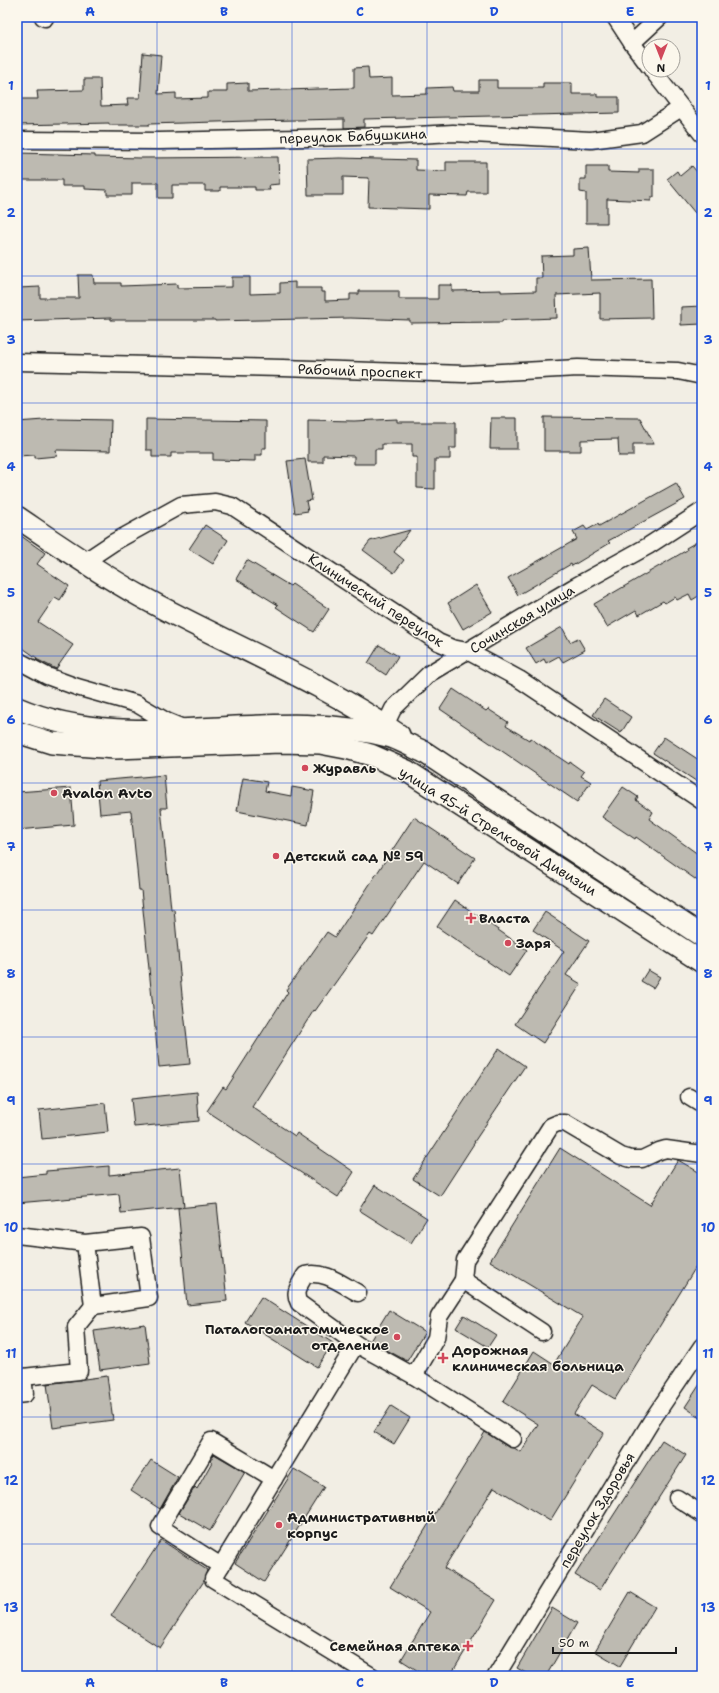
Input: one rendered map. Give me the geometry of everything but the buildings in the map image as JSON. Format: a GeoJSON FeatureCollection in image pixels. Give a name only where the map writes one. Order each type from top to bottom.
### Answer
{"type":"FeatureCollection","features":[{"type":"Feature","properties":{"kind":"main road","name":"улица 45-й Стрелковой Дивизии"},"geometry":{"type":"LineString","coordinates":[[17,517],[84,562],[140,596],[345,701],[382,730],[424,752],[702,936]]}},
{"type":"Feature","properties":{"kind":"main road"},"geometry":{"type":"LineString","coordinates":[[17,708],[35,715],[80,727],[126,730],[189,730],[307,726],[358,731],[382,730]]}},
{"type":"Feature","properties":{"kind":"main road","name":"улица 45-й Стрелковой Дивизии"},"geometry":{"type":"LineString","coordinates":[[17,732],[52,743],[69,745],[116,748],[280,742],[320,743],[371,755],[407,771],[702,962]]}},
{"type":"Feature","properties":{"kind":"street"},"geometry":{"type":"LineString","coordinates":[[615,17],[641,55]]}},
{"type":"Feature","properties":{"kind":"street"},"geometry":{"type":"LineString","coordinates":[[632,43],[660,17]]}},
{"type":"Feature","properties":{"kind":"street"},"geometry":{"type":"LineString","coordinates":[[658,78],[702,134]]}},
{"type":"Feature","properties":{"kind":"street","name":"переулок Бабушкина"},"geometry":{"type":"LineString","coordinates":[[17,140],[167,141],[399,136],[453,133],[591,140],[642,133],[681,108]]}},
{"type":"Feature","properties":{"kind":"street","name":"Рабочий проспект"},"geometry":{"type":"LineString","coordinates":[[17,362],[464,374],[578,368],[678,371],[702,376]]}},
{"type":"Feature","properties":{"kind":"street","name":"Клинический переулок"},"geometry":{"type":"LineString","coordinates":[[84,562],[114,542],[181,505],[215,502],[232,506],[438,642],[467,652],[519,679],[702,801]]}},
{"type":"Feature","properties":{"kind":"street","name":"Сочинская улица"},"geometry":{"type":"LineString","coordinates":[[371,755],[393,709],[414,686],[430,673],[574,587],[648,546],[702,511]]}},
{"type":"Feature","properties":{"kind":"street"},"geometry":{"type":"LineString","coordinates":[[17,660],[47,676],[77,687],[137,704],[166,721],[189,730]]}},
{"type":"Feature","properties":{"kind":"street"},"geometry":{"type":"LineString","coordinates":[[414,1376],[436,1338],[439,1317],[463,1280],[464,1260],[550,1126],[558,1123],[565,1123],[621,1156],[631,1159],[642,1159],[666,1149],[702,1154]]}},
{"type":"Feature","properties":{"kind":"street"},"geometry":{"type":"LineString","coordinates":[[17,1235],[85,1243],[141,1237],[149,1298],[93,1306],[76,1327],[79,1371],[23,1377],[25,1394],[17,1395]]}},
{"type":"Feature","properties":{"kind":"street"},"geometry":{"type":"LineString","coordinates":[[85,1243],[93,1306]]}},
{"type":"Feature","properties":{"kind":"street"},"geometry":{"type":"LineString","coordinates":[[358,1293],[323,1274],[313,1273],[305,1275],[296,1290],[296,1296],[299,1303],[356,1344],[414,1376],[513,1439]]}},
{"type":"Feature","properties":{"kind":"street"},"geometry":{"type":"LineString","coordinates":[[463,1280],[542,1332]]}},
{"type":"Feature","properties":{"kind":"street"},"geometry":{"type":"LineString","coordinates":[[356,1344],[213,1579],[372,1676]]}},
{"type":"Feature","properties":{"kind":"street","name":"переулок Здоровья"},"geometry":{"type":"LineString","coordinates":[[496,1676],[652,1420],[702,1346]]}},
{"type":"Feature","properties":{"kind":"street"},"geometry":{"type":"LineString","coordinates":[[221,1566],[160,1527],[211,1441],[274,1479]]}},
{"type":"Feature","properties":{"kind":"street"},"geometry":{"type":"LineString","coordinates":[[677,1498],[702,1514]]}},
{"type":"Feature","properties":{"kind":"place","name":"Журавль"},"geometry":{"type":"Point","coordinates":[305,768]}},
{"type":"Feature","properties":{"kind":"place","name":"Avalon Avto"},"geometry":{"type":"Point","coordinates":[54,793]}},
{"type":"Feature","properties":{"kind":"place","name":"Детский сад № 59"},"geometry":{"type":"Point","coordinates":[276,856]}},
{"type":"Feature","properties":{"kind":"place","name":"Власта"},"geometry":{"type":"Point","coordinates":[471,918]}},
{"type":"Feature","properties":{"kind":"place","name":"Заря"},"geometry":{"type":"Point","coordinates":[508,943]}},
{"type":"Feature","properties":{"kind":"place","name":"Паталогоанатомическое отделение"},"geometry":{"type":"Point","coordinates":[397,1337]}},
{"type":"Feature","properties":{"kind":"place","name":"Дорожная клиническая больница"},"geometry":{"type":"Point","coordinates":[443,1358]}},
{"type":"Feature","properties":{"kind":"place","name":"Административный корпус"},"geometry":{"type":"Point","coordinates":[279,1525]}},
{"type":"Feature","properties":{"kind":"place","name":"Семейная аптека"},"geometry":{"type":"Point","coordinates":[468,1646]}}]}
